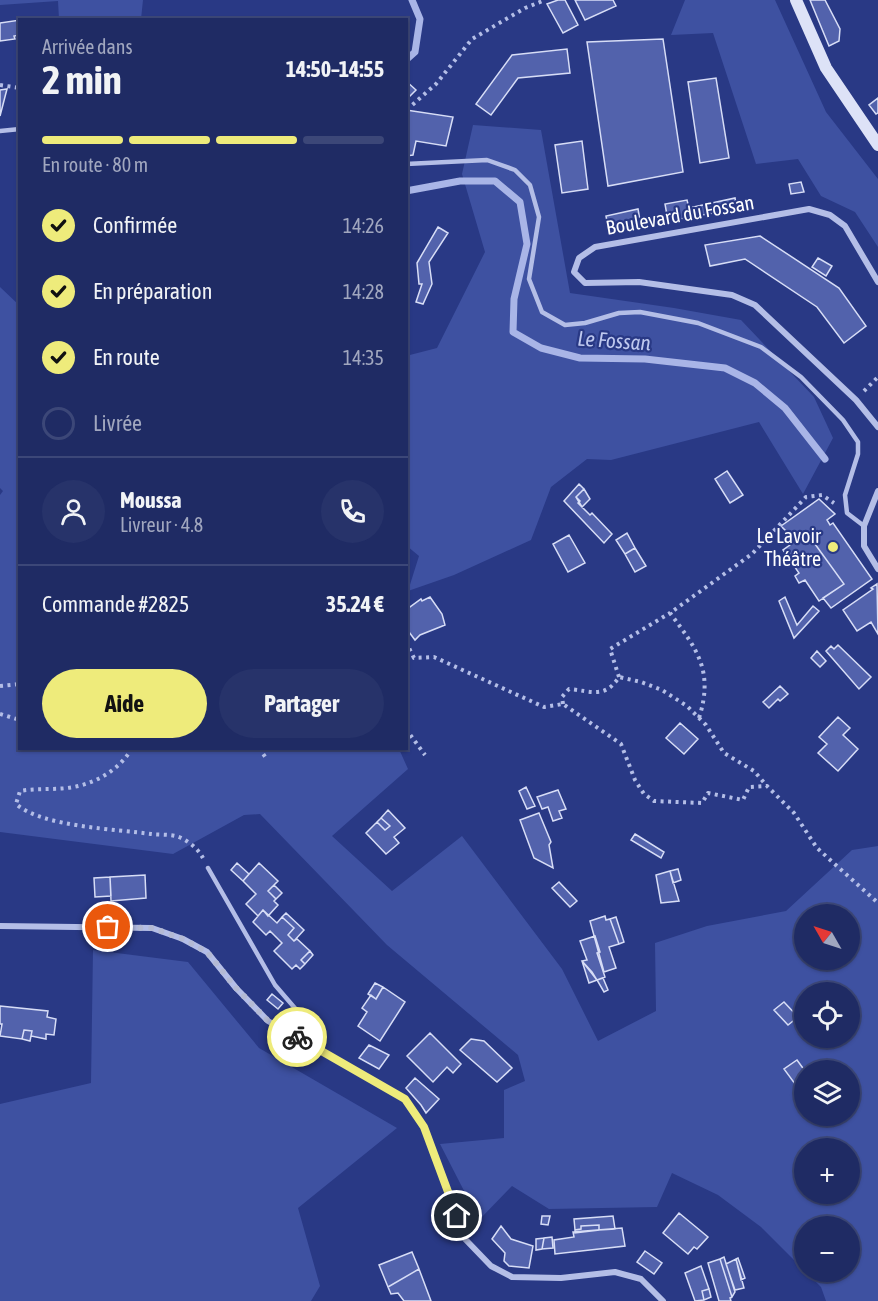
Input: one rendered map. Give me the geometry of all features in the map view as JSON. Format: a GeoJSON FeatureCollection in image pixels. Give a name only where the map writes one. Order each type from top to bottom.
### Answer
{"type":"FeatureCollection","features":[{"type":"Feature","properties":{"kind":"street"},"geometry":{"type":"LineString","coordinates":[[796,0],[826,68],[878,145]]}},
{"type":"Feature","properties":{"kind":"street","name":"Boulevard du Fossan"},"geometry":{"type":"LineString","coordinates":[[878,282],[845,226],[830,215],[809,209],[595,247],[579,258],[574,272],[585,283],[639,282],[732,295],[755,305],[856,400],[878,427]]}},
{"type":"Feature","properties":{"kind":"street"},"geometry":{"type":"LineString","coordinates":[[878,491],[864,526],[864,546],[878,569]]}},
{"type":"Feature","properties":{"kind":"street"},"geometry":{"type":"LineString","coordinates":[[0,926],[152,928],[183,939],[207,952],[236,988],[268,1021],[405,1099],[424,1127],[465,1239],[491,1266],[513,1277],[561,1278],[615,1272],[641,1279],[663,1301]]}},
{"type":"Feature","properties":{"kind":"lane"},"geometry":{"type":"LineString","coordinates":[[0,130],[18,129]]}},
{"type":"Feature","properties":{"kind":"lane"},"geometry":{"type":"LineString","coordinates":[[408,164],[487,160],[515,170],[530,185],[539,218],[529,279],[542,312],[565,325],[585,323],[618,313],[640,312],[698,323],[761,347],[801,377],[843,420],[858,442],[858,454],[845,495],[847,513],[864,526]]}},
{"type":"Feature","properties":{"kind":"lane"},"geometry":{"type":"LineString","coordinates":[[208,868],[275,985],[306,1021],[306,1042]]}},
{"type":"Feature","properties":{"kind":"path"},"geometry":{"type":"LineString","coordinates":[[408,106],[436,84],[472,39],[525,8],[545,0]]}},
{"type":"Feature","properties":{"kind":"path"},"geometry":{"type":"LineString","coordinates":[[0,85],[18,88]]}},
{"type":"Feature","properties":{"kind":"path"},"geometry":{"type":"LineString","coordinates":[[563,704],[562,697],[568,689],[604,692],[613,687],[619,677],[610,649],[670,613],[752,554],[806,497],[822,495],[847,513]]}},
{"type":"Feature","properties":{"kind":"path"},"geometry":{"type":"LineString","coordinates":[[670,613],[693,643],[702,662],[704,702],[699,718]]}},
{"type":"Feature","properties":{"kind":"path"},"geometry":{"type":"LineString","coordinates":[[408,646],[414,658],[434,657],[544,707],[563,704],[621,744],[635,780],[644,794],[654,801],[702,804],[708,793],[743,800],[749,787],[767,786]]}},
{"type":"Feature","properties":{"kind":"path"},"geometry":{"type":"LineString","coordinates":[[619,677],[641,681],[662,690],[687,706],[706,725],[724,753],[754,771],[794,813],[817,848],[878,903]]}},
{"type":"Feature","properties":{"kind":"path"},"geometry":{"type":"LineString","coordinates":[[0,686],[18,684]]}},
{"type":"Feature","properties":{"kind":"path"},"geometry":{"type":"LineString","coordinates":[[0,714],[18,719]]}},
{"type":"Feature","properties":{"kind":"path"},"geometry":{"type":"LineString","coordinates":[[408,732],[425,755]]}},
{"type":"Feature","properties":{"kind":"path"},"geometry":{"type":"LineString","coordinates":[[130,750],[108,775],[68,788],[38,788],[20,791],[16,804],[25,811],[38,816],[97,829],[178,837],[198,849],[208,868]]}},
{"type":"Feature","properties":{"kind":"path"},"geometry":{"type":"LineString","coordinates":[[260,750],[266,758]]}},
{"type":"Feature","properties":{"kind":"shaded area"},"geometry":{"type":"Polygon","coordinates":[[[0,0],[143,0],[141,18],[59,18],[58,1],[0,5],[0,0]]]}},
{"type":"Feature","properties":{"kind":"shaded area"},"geometry":{"type":"Polygon","coordinates":[[[685,0],[775,0],[826,112],[878,179],[878,247],[855,212],[821,196],[798,159],[756,164],[713,33],[671,35],[685,0]]]}},
{"type":"Feature","properties":{"kind":"shaded area"},"geometry":{"type":"Polygon","coordinates":[[[473,125],[541,130],[570,293],[741,320],[814,397],[833,438],[803,494],[759,422],[611,460],[587,459],[551,487],[531,540],[454,575],[408,591],[419,556],[408,547],[408,355],[437,348],[485,252],[462,174],[473,125]]]}},
{"type":"Feature","properties":{"kind":"shaded area"},"geometry":{"type":"Polygon","coordinates":[[[0,287],[18,304],[18,750],[399,750],[408,769],[332,836],[392,891],[462,836],[562,969],[598,1041],[656,1011],[655,943],[707,926],[786,911],[852,850],[878,846],[878,1301],[826,1301],[821,1287],[816,1282],[860,1282],[860,1216],[794,1216],[794,1260],[761,1227],[718,1195],[672,1173],[657,1207],[549,1209],[512,1186],[479,1220],[440,1144],[504,1138],[504,1090],[525,1081],[518,1055],[387,945],[260,814],[244,815],[173,854],[0,832],[0,495],[3,491],[0,488],[0,287]]]}},
{"type":"Feature","properties":{"kind":"shaded area"},"geometry":{"type":"Polygon","coordinates":[[[93,950],[188,962],[259,1048],[397,1128],[298,1208],[320,1286],[311,1301],[0,1301],[0,1104],[91,1083],[93,950]]]}},
{"type":"Feature","properties":{"kind":"building"},"geometry":{"type":"Polygon","coordinates":[[[565,0],[578,25],[563,33],[547,4],[565,0]]]}},
{"type":"Feature","properties":{"kind":"building"},"geometry":{"type":"Polygon","coordinates":[[[575,0],[613,0],[616,6],[585,20],[575,0]]]}},
{"type":"Feature","properties":{"kind":"building"},"geometry":{"type":"Polygon","coordinates":[[[810,0],[825,0],[840,29],[839,41],[829,46],[810,0]]]}},
{"type":"Feature","properties":{"kind":"building"},"geometry":{"type":"Polygon","coordinates":[[[18,20],[18,35],[14,36],[15,39],[0,41],[0,23],[18,20]]]}},
{"type":"Feature","properties":{"kind":"building"},"geometry":{"type":"Polygon","coordinates":[[[663,39],[683,172],[608,186],[587,42],[663,39]]]}},
{"type":"Feature","properties":{"kind":"building"},"geometry":{"type":"Polygon","coordinates":[[[567,49],[570,73],[518,78],[491,115],[476,104],[512,55],[567,49]]]}},
{"type":"Feature","properties":{"kind":"building"},"geometry":{"type":"Polygon","coordinates":[[[716,78],[729,158],[700,163],[688,82],[716,78]]]}},
{"type":"Feature","properties":{"kind":"building"},"geometry":{"type":"Polygon","coordinates":[[[408,83],[416,90],[408,98],[408,83]]]}},
{"type":"Feature","properties":{"kind":"building"},"geometry":{"type":"Polygon","coordinates":[[[7,89],[0,116],[0,90],[7,89]]]}},
{"type":"Feature","properties":{"kind":"building"},"geometry":{"type":"Polygon","coordinates":[[[878,98],[878,113],[876,114],[869,105],[878,98]]]}},
{"type":"Feature","properties":{"kind":"building"},"geometry":{"type":"Polygon","coordinates":[[[408,110],[453,117],[446,146],[416,141],[413,155],[408,156],[408,110]]]}},
{"type":"Feature","properties":{"kind":"building"},"geometry":{"type":"Polygon","coordinates":[[[582,141],[588,189],[562,193],[555,145],[582,141]]]}},
{"type":"Feature","properties":{"kind":"building"},"geometry":{"type":"Polygon","coordinates":[[[801,182],[804,192],[791,194],[789,184],[801,182]]]}},
{"type":"Feature","properties":{"kind":"building"},"geometry":{"type":"Polygon","coordinates":[[[735,198],[737,209],[668,221],[665,204],[687,200],[689,208],[735,198]]]}},
{"type":"Feature","properties":{"kind":"building"},"geometry":{"type":"Polygon","coordinates":[[[638,209],[641,226],[609,232],[606,216],[638,209]]]}},
{"type":"Feature","properties":{"kind":"building"},"geometry":{"type":"Polygon","coordinates":[[[438,227],[448,233],[429,262],[432,284],[423,304],[416,302],[422,284],[419,284],[417,263],[438,227]]]}},
{"type":"Feature","properties":{"kind":"building"},"geometry":{"type":"Polygon","coordinates":[[[760,236],[839,288],[866,326],[844,343],[817,307],[745,259],[710,266],[705,245],[760,236]]]}},
{"type":"Feature","properties":{"kind":"building"},"geometry":{"type":"Polygon","coordinates":[[[818,258],[832,266],[826,276],[812,267],[818,258]]]}},
{"type":"Feature","properties":{"kind":"building"},"geometry":{"type":"Polygon","coordinates":[[[727,471],[743,495],[730,503],[715,479],[727,471]]]}},
{"type":"Feature","properties":{"kind":"building"},"geometry":{"type":"Polygon","coordinates":[[[579,484],[584,489],[576,497],[580,501],[578,503],[590,515],[592,513],[612,534],[604,543],[564,501],[579,484]]]}},
{"type":"Feature","properties":{"kind":"building"},"geometry":{"type":"Polygon","coordinates":[[[584,489],[590,499],[582,507],[576,497],[584,489]]]}},
{"type":"Feature","properties":{"kind":"building"},"geometry":{"type":"Polygon","coordinates":[[[819,499],[835,514],[827,520],[830,525],[833,523],[872,579],[831,608],[823,598],[844,584],[807,533],[796,541],[781,526],[819,499]]]}},
{"type":"Feature","properties":{"kind":"building"},"geometry":{"type":"Polygon","coordinates":[[[627,533],[635,548],[625,554],[616,540],[627,533]]]}},
{"type":"Feature","properties":{"kind":"building"},"geometry":{"type":"Polygon","coordinates":[[[807,533],[844,584],[819,601],[805,580],[799,583],[795,576],[799,573],[783,550],[807,533]]]}},
{"type":"Feature","properties":{"kind":"building"},"geometry":{"type":"Polygon","coordinates":[[[569,535],[585,563],[568,572],[553,544],[569,535]]]}},
{"type":"Feature","properties":{"kind":"building"},"geometry":{"type":"Polygon","coordinates":[[[635,548],[646,566],[635,572],[625,554],[635,548]]]}},
{"type":"Feature","properties":{"kind":"building"},"geometry":{"type":"Polygon","coordinates":[[[877,584],[878,634],[871,622],[857,631],[843,610],[877,584]]]}},
{"type":"Feature","properties":{"kind":"building"},"geometry":{"type":"Polygon","coordinates":[[[430,597],[442,614],[445,625],[420,635],[415,640],[408,631],[408,609],[421,599],[422,601],[430,597]]]}},
{"type":"Feature","properties":{"kind":"building"},"geometry":{"type":"Polygon","coordinates":[[[785,597],[797,625],[813,606],[819,611],[794,638],[779,601],[785,597]]]}},
{"type":"Feature","properties":{"kind":"building"},"geometry":{"type":"Polygon","coordinates":[[[838,645],[871,677],[859,689],[826,651],[831,646],[834,649],[838,645]]]}},
{"type":"Feature","properties":{"kind":"building"},"geometry":{"type":"Polygon","coordinates":[[[817,651],[826,661],[820,667],[811,658],[817,651]]]}},
{"type":"Feature","properties":{"kind":"building"},"geometry":{"type":"Polygon","coordinates":[[[780,686],[788,694],[780,701],[778,699],[769,708],[763,702],[780,686]]]}},
{"type":"Feature","properties":{"kind":"building"},"geometry":{"type":"Polygon","coordinates":[[[838,717],[850,728],[843,735],[858,749],[838,771],[818,753],[827,744],[819,737],[838,717]]]}},
{"type":"Feature","properties":{"kind":"building"},"geometry":{"type":"Polygon","coordinates":[[[680,723],[698,739],[684,754],[666,738],[680,723]]]}},
{"type":"Feature","properties":{"kind":"building"},"geometry":{"type":"Polygon","coordinates":[[[526,787],[535,806],[527,809],[519,791],[526,787]]]}},
{"type":"Feature","properties":{"kind":"building"},"geometry":{"type":"Polygon","coordinates":[[[558,790],[566,809],[559,811],[562,818],[553,821],[548,807],[542,809],[537,797],[558,790]]]}},
{"type":"Feature","properties":{"kind":"building"},"geometry":{"type":"Polygon","coordinates":[[[388,810],[405,828],[394,837],[399,843],[386,854],[366,833],[377,822],[385,830],[390,826],[381,818],[388,810]]]}},
{"type":"Feature","properties":{"kind":"building"},"geometry":{"type":"Polygon","coordinates":[[[539,813],[551,842],[549,845],[553,868],[534,858],[520,820],[539,813]]]}},
{"type":"Feature","properties":{"kind":"building"},"geometry":{"type":"Polygon","coordinates":[[[381,818],[390,826],[385,830],[377,822],[381,818]]]}},
{"type":"Feature","properties":{"kind":"building"},"geometry":{"type":"Polygon","coordinates":[[[635,834],[664,852],[661,858],[631,840],[635,834]]]}},
{"type":"Feature","properties":{"kind":"building"},"geometry":{"type":"Polygon","coordinates":[[[237,863],[249,874],[243,881],[231,870],[237,863]]]}},
{"type":"Feature","properties":{"kind":"building"},"geometry":{"type":"Polygon","coordinates":[[[259,863],[278,881],[268,891],[276,899],[274,901],[278,905],[268,916],[263,910],[258,916],[246,904],[256,894],[243,881],[259,863]]]}},
{"type":"Feature","properties":{"kind":"building"},"geometry":{"type":"Polygon","coordinates":[[[678,869],[681,880],[673,883],[670,871],[678,869]]]}},
{"type":"Feature","properties":{"kind":"building"},"geometry":{"type":"Polygon","coordinates":[[[670,871],[679,901],[661,903],[656,875],[670,871]]]}},
{"type":"Feature","properties":{"kind":"building"},"geometry":{"type":"Polygon","coordinates":[[[145,875],[146,898],[111,901],[110,877],[145,875]]]}},
{"type":"Feature","properties":{"kind":"building"},"geometry":{"type":"Polygon","coordinates":[[[110,877],[111,896],[95,897],[94,878],[110,877]]]}},
{"type":"Feature","properties":{"kind":"building"},"geometry":{"type":"Polygon","coordinates":[[[559,882],[577,901],[570,907],[552,888],[559,882]]]}},
{"type":"Feature","properties":{"kind":"building"},"geometry":{"type":"Polygon","coordinates":[[[274,885],[282,893],[276,899],[268,891],[274,885]]]}},
{"type":"Feature","properties":{"kind":"building"},"geometry":{"type":"Polygon","coordinates":[[[263,910],[277,923],[282,917],[294,928],[288,935],[294,941],[297,939],[310,951],[301,960],[305,964],[300,969],[296,965],[292,969],[274,951],[282,943],[270,931],[266,935],[253,922],[263,910]]]}},
{"type":"Feature","properties":{"kind":"building"},"geometry":{"type":"Polygon","coordinates":[[[286,913],[304,930],[294,941],[288,935],[294,928],[282,917],[286,913]]]}},
{"type":"Feature","properties":{"kind":"building"},"geometry":{"type":"Polygon","coordinates":[[[605,916],[606,920],[610,919],[619,944],[609,947],[616,968],[604,972],[590,921],[605,916]]]}},
{"type":"Feature","properties":{"kind":"building"},"geometry":{"type":"Polygon","coordinates":[[[616,917],[624,942],[619,944],[610,919],[616,917]]]}},
{"type":"Feature","properties":{"kind":"building"},"geometry":{"type":"Polygon","coordinates":[[[595,936],[600,952],[597,953],[605,977],[597,980],[582,961],[587,960],[580,941],[595,936]]]}},
{"type":"Feature","properties":{"kind":"building"},"geometry":{"type":"Polygon","coordinates":[[[310,951],[313,955],[305,964],[301,960],[310,951]]]}},
{"type":"Feature","properties":{"kind":"building"},"geometry":{"type":"Polygon","coordinates":[[[582,961],[592,972],[597,980],[589,983],[582,961]]]}},
{"type":"Feature","properties":{"kind":"building"},"geometry":{"type":"Polygon","coordinates":[[[603,978],[608,990],[604,992],[597,980],[603,978]]]}},
{"type":"Feature","properties":{"kind":"building"},"geometry":{"type":"Polygon","coordinates":[[[375,983],[383,987],[376,999],[368,994],[375,983]]]}},
{"type":"Feature","properties":{"kind":"building"},"geometry":{"type":"Polygon","coordinates":[[[383,987],[405,1002],[380,1041],[358,1026],[367,1012],[362,1008],[371,995],[376,999],[383,987]]]}},
{"type":"Feature","properties":{"kind":"building"},"geometry":{"type":"Polygon","coordinates":[[[272,994],[283,1003],[278,1009],[267,1000],[272,994]]]}},
{"type":"Feature","properties":{"kind":"building"},"geometry":{"type":"Polygon","coordinates":[[[784,1002],[794,1013],[794,1020],[788,1025],[774,1010],[784,1002]]]}},
{"type":"Feature","properties":{"kind":"building"},"geometry":{"type":"Polygon","coordinates":[[[0,1006],[48,1011],[47,1017],[56,1019],[54,1035],[46,1034],[46,1039],[31,1036],[32,1031],[24,1030],[22,1039],[0,1036],[2,1024],[0,1024],[0,1006]]]}},
{"type":"Feature","properties":{"kind":"building"},"geometry":{"type":"Polygon","coordinates":[[[24,1030],[32,1031],[30,1041],[22,1039],[24,1030]]]}},
{"type":"Feature","properties":{"kind":"building"},"geometry":{"type":"Polygon","coordinates":[[[430,1033],[461,1064],[453,1073],[447,1067],[433,1082],[407,1056],[430,1033]]]}},
{"type":"Feature","properties":{"kind":"building"},"geometry":{"type":"Polygon","coordinates":[[[471,1039],[484,1041],[512,1068],[497,1082],[460,1050],[471,1039]]]}},
{"type":"Feature","properties":{"kind":"building"},"geometry":{"type":"Polygon","coordinates":[[[369,1045],[389,1055],[379,1069],[359,1058],[369,1045]]]}},
{"type":"Feature","properties":{"kind":"building"},"geometry":{"type":"Polygon","coordinates":[[[794,1062],[794,1083],[784,1069],[794,1062]]]}},
{"type":"Feature","properties":{"kind":"building"},"geometry":{"type":"Polygon","coordinates":[[[415,1078],[439,1099],[426,1113],[406,1088],[415,1078]]]}},
{"type":"Feature","properties":{"kind":"building"},"geometry":{"type":"Polygon","coordinates":[[[679,1213],[708,1237],[697,1249],[694,1247],[688,1254],[663,1233],[679,1213]]]}},
{"type":"Feature","properties":{"kind":"building"},"geometry":{"type":"Polygon","coordinates":[[[542,1216],[550,1216],[548,1225],[541,1224],[542,1216]]]}},
{"type":"Feature","properties":{"kind":"building"},"geometry":{"type":"Polygon","coordinates":[[[613,1216],[615,1229],[599,1230],[599,1225],[581,1226],[581,1229],[575,1230],[574,1219],[613,1216]]]}},
{"type":"Feature","properties":{"kind":"building"},"geometry":{"type":"Polygon","coordinates":[[[599,1225],[599,1230],[575,1233],[575,1230],[581,1229],[581,1226],[599,1225]]]}},
{"type":"Feature","properties":{"kind":"building"},"geometry":{"type":"Polygon","coordinates":[[[501,1226],[511,1239],[533,1246],[529,1268],[509,1266],[504,1261],[505,1253],[492,1239],[501,1226]]]}},
{"type":"Feature","properties":{"kind":"building"},"geometry":{"type":"Polygon","coordinates":[[[622,1228],[625,1246],[555,1254],[554,1240],[574,1237],[573,1232],[622,1228]]]}},
{"type":"Feature","properties":{"kind":"building"},"geometry":{"type":"Polygon","coordinates":[[[552,1237],[553,1248],[542,1249],[544,1238],[552,1237]]]}},
{"type":"Feature","properties":{"kind":"building"},"geometry":{"type":"Polygon","coordinates":[[[544,1238],[542,1249],[536,1250],[536,1239],[544,1238]]]}},
{"type":"Feature","properties":{"kind":"building"},"geometry":{"type":"Polygon","coordinates":[[[645,1251],[662,1263],[654,1274],[637,1262],[645,1251]]]}},
{"type":"Feature","properties":{"kind":"building"},"geometry":{"type":"Polygon","coordinates":[[[412,1252],[419,1269],[388,1287],[379,1265],[412,1252]]]}},
{"type":"Feature","properties":{"kind":"building"},"geometry":{"type":"Polygon","coordinates":[[[724,1257],[735,1292],[732,1297],[720,1259],[724,1257]]]}},
{"type":"Feature","properties":{"kind":"building"},"geometry":{"type":"Polygon","coordinates":[[[738,1258],[745,1278],[741,1280],[736,1259],[738,1258]]]}},
{"type":"Feature","properties":{"kind":"building"},"geometry":{"type":"Polygon","coordinates":[[[720,1259],[732,1297],[731,1301],[719,1301],[708,1263],[720,1259]]]}},
{"type":"Feature","properties":{"kind":"building"},"geometry":{"type":"Polygon","coordinates":[[[736,1259],[744,1288],[735,1290],[726,1264],[736,1259]]]}},
{"type":"Feature","properties":{"kind":"building"},"geometry":{"type":"Polygon","coordinates":[[[701,1266],[709,1289],[702,1291],[704,1300],[695,1301],[685,1273],[701,1266]]]}},
{"type":"Feature","properties":{"kind":"building"},"geometry":{"type":"Polygon","coordinates":[[[419,1269],[431,1301],[404,1301],[398,1293],[391,1294],[388,1287],[419,1269]]]}},
{"type":"Feature","properties":{"kind":"building"},"geometry":{"type":"Polygon","coordinates":[[[709,1289],[711,1297],[704,1300],[702,1291],[709,1289]]]}},
{"type":"Feature","properties":{"kind":"waterway","name":"Le Fossan"},"geometry":{"type":"LineString","coordinates":[[408,58],[415,52],[420,19],[412,0]]}},
{"type":"Feature","properties":{"kind":"waterway","name":"Le Fossan"},"geometry":{"type":"LineString","coordinates":[[408,191],[460,181],[495,181],[520,202],[527,244],[514,299],[513,332],[541,348],[580,358],[645,359],[725,368],[755,383],[785,408],[825,459]]}},
{"type":"Feature","properties":{"kind":"way so far"},"geometry":{"type":"LineString","coordinates":[[108,927],[152,928],[183,939],[207,952],[236,988],[268,1021],[297,1037]]}},
{"type":"Feature","properties":{"kind":"place","name":"Le Lavoir Théâtre"},"geometry":{"type":"Point","coordinates":[833,547]}},
{"type":"Feature","properties":{"kind":"route"},"geometry":{"type":"LineString","coordinates":[[297,1037],[405,1099],[424,1127],[457,1216]]}}]}
